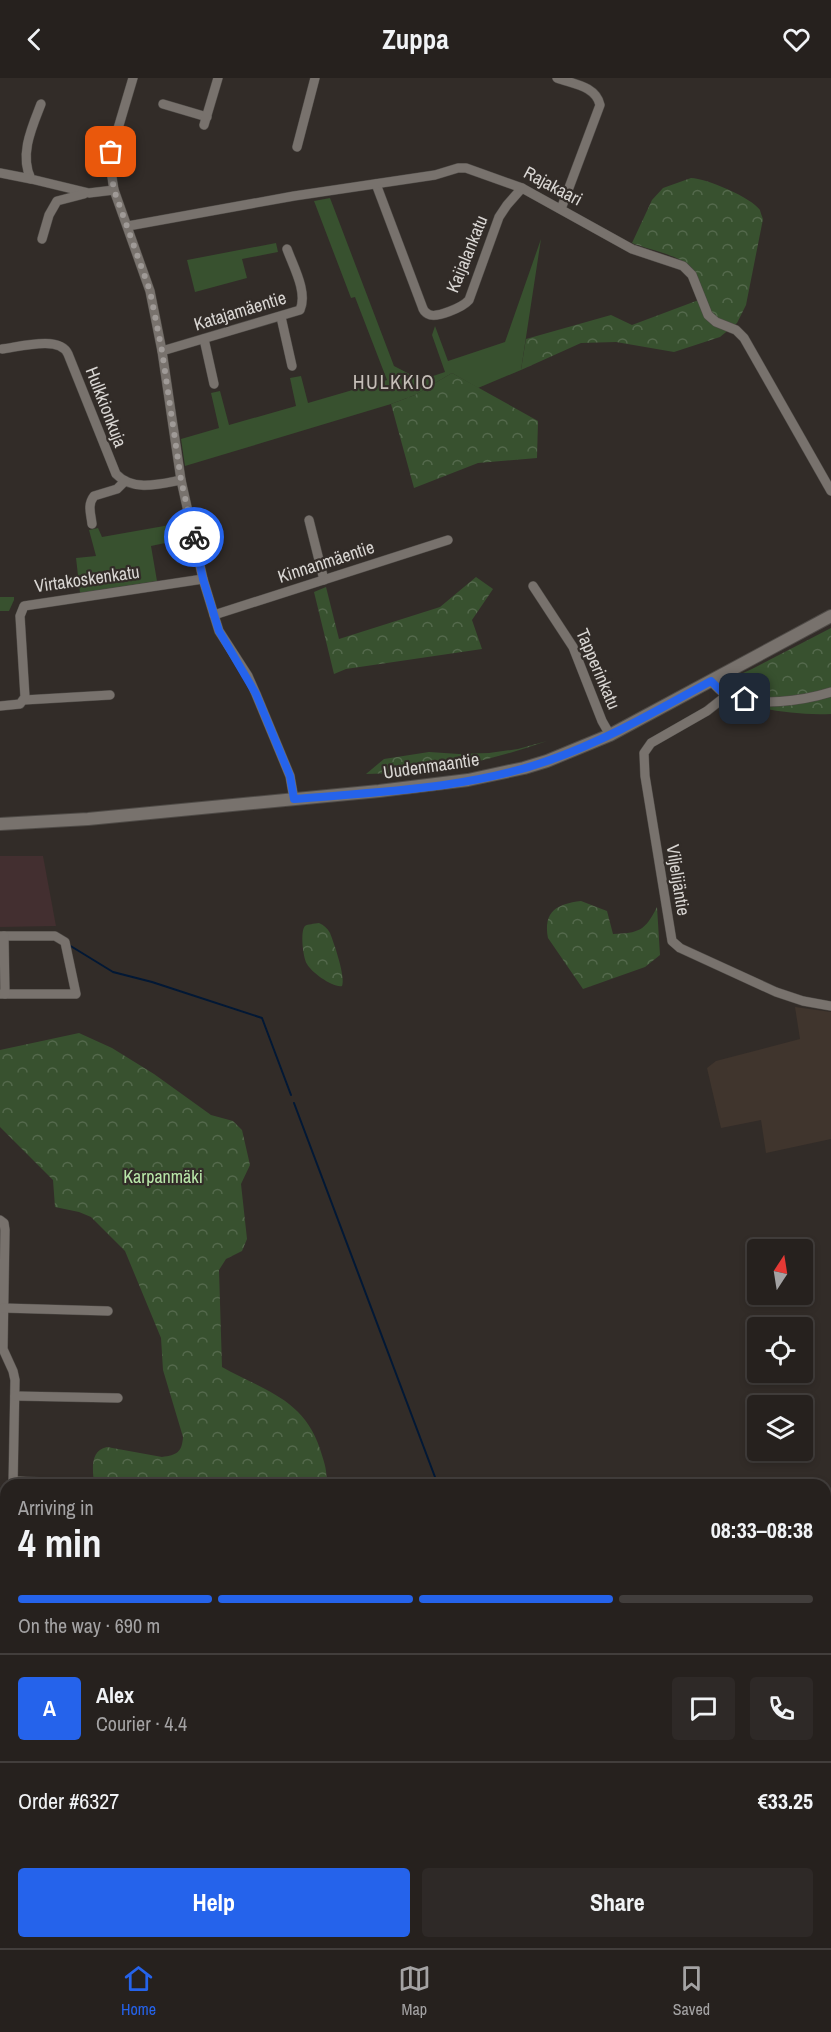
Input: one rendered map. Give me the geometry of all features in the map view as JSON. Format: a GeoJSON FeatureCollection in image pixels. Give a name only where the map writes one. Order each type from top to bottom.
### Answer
{"type":"FeatureCollection","features":[{"type":"Feature","properties":{"kind":"main road","name":"Uudenmaantie"},"geometry":{"type":"LineString","coordinates":[[0,824],[88,819],[426,786],[502,774],[547,761],[610,735],[831,616]]}},
{"type":"Feature","properties":{"kind":"street"},"geometry":{"type":"LineString","coordinates":[[133,78],[111,152],[114,190],[150,291],[162,351],[181,480],[203,579],[219,631],[256,694],[290,776],[294,799]]}},
{"type":"Feature","properties":{"kind":"street"},"geometry":{"type":"LineString","coordinates":[[163,104],[205,121],[218,78]]}},
{"type":"Feature","properties":{"kind":"street"},"geometry":{"type":"LineString","coordinates":[[297,147],[315,78]]}},
{"type":"Feature","properties":{"kind":"street"},"geometry":{"type":"LineString","coordinates":[[557,78],[593,92],[599,98],[600,105],[561,209]]}},
{"type":"Feature","properties":{"kind":"street"},"geometry":{"type":"LineString","coordinates":[[31,178],[26,165],[26,156],[40,104]]}},
{"type":"Feature","properties":{"kind":"street","name":"Rajakaari"},"geometry":{"type":"LineString","coordinates":[[128,226],[435,175],[458,168],[474,170],[522,188],[632,249],[676,263],[688,270],[708,315],[716,322],[735,330],[744,338],[831,491]]}},
{"type":"Feature","properties":{"kind":"street"},"geometry":{"type":"LineString","coordinates":[[0,173],[31,178],[89,193]]}},
{"type":"Feature","properties":{"kind":"street","name":"Kaijalankatu"},"geometry":{"type":"LineString","coordinates":[[376,184],[422,306],[428,315],[433,316],[461,308],[469,300],[499,217],[522,188]]}},
{"type":"Feature","properties":{"kind":"street"},"geometry":{"type":"LineString","coordinates":[[42,238],[49,215],[57,201],[114,190]]}},
{"type":"Feature","properties":{"kind":"street","name":"Katajamäentie"},"geometry":{"type":"LineString","coordinates":[[162,351],[300,310],[303,304],[302,293],[287,249]]}},
{"type":"Feature","properties":{"kind":"street"},"geometry":{"type":"LineString","coordinates":[[281,317],[292,366]]}},
{"type":"Feature","properties":{"kind":"street"},"geometry":{"type":"LineString","coordinates":[[204,339],[214,384]]}},
{"type":"Feature","properties":{"kind":"street","name":"Hulkkionkuja"},"geometry":{"type":"LineString","coordinates":[[2,349],[51,343],[66,350],[113,469],[125,481]]}},
{"type":"Feature","properties":{"kind":"street"},"geometry":{"type":"LineString","coordinates":[[92,524],[89,507],[91,499],[117,489],[125,481],[152,485],[181,480]]}},
{"type":"Feature","properties":{"kind":"street"},"geometry":{"type":"LineString","coordinates":[[309,520],[324,580]]}},
{"type":"Feature","properties":{"kind":"street","name":"Kinnanmäentie"},"geometry":{"type":"LineString","coordinates":[[214,615],[448,540]]}},
{"type":"Feature","properties":{"kind":"street","name":"Virtakoskenkatu"},"geometry":{"type":"LineString","coordinates":[[24,700],[20,616],[24,606],[203,579]]}},
{"type":"Feature","properties":{"kind":"street","name":"Tapperinkatu"},"geometry":{"type":"LineString","coordinates":[[533,586],[569,640],[610,735]]}},
{"type":"Feature","properties":{"kind":"street"},"geometry":{"type":"LineString","coordinates":[[711,681],[726,696],[765,701],[783,701],[831,692]]}},
{"type":"Feature","properties":{"kind":"street"},"geometry":{"type":"LineString","coordinates":[[0,706],[20,704],[24,700],[110,695]]}},
{"type":"Feature","properties":{"kind":"street","name":"Viljelijäntie"},"geometry":{"type":"LineString","coordinates":[[726,696],[707,711],[659,737],[644,753],[645,776],[672,941],[680,948],[776,992],[803,1001],[831,1006]]}},
{"type":"Feature","properties":{"kind":"street"},"geometry":{"type":"LineString","coordinates":[[2,936],[55,936],[63,939],[76,994],[2,994],[2,936]]}},
{"type":"Feature","properties":{"kind":"street"},"geometry":{"type":"LineString","coordinates":[[0,1220],[4,1223],[5,1230],[3,1349],[15,1376],[13,1479]]}},
{"type":"Feature","properties":{"kind":"street"},"geometry":{"type":"LineString","coordinates":[[3,1308],[108,1311]]}},
{"type":"Feature","properties":{"kind":"street"},"geometry":{"type":"LineString","coordinates":[[15,1396],[118,1398]]}},
{"type":"Feature","properties":{"kind":"shaded area"},"geometry":{"type":"Polygon","coordinates":[[[0,856],[43,856],[56,926],[0,927],[0,856]]]}},
{"type":"Feature","properties":{"kind":"shaded area"},"geometry":{"type":"Polygon","coordinates":[[[795,1007],[831,1012],[831,1139],[766,1153],[761,1120],[721,1128],[707,1068],[716,1061],[800,1039],[795,1007]]]}},
{"type":"Feature","properties":{"kind":"green space"},"geometry":{"type":"Polygon","coordinates":[[[691,178],[707,181],[748,200],[760,210],[763,219],[746,305],[737,323],[720,337],[674,352],[616,342],[581,343],[521,370],[526,339],[611,315],[632,325],[704,298],[696,274],[686,263],[632,243],[652,200],[663,188],[691,178]]]}},
{"type":"Feature","properties":{"kind":"green space"},"geometry":{"type":"Polygon","coordinates":[[[330,198],[394,366],[421,380],[445,372],[432,335],[435,326],[448,361],[505,342],[541,239],[521,370],[478,388],[452,373],[415,395],[391,404],[185,466],[181,439],[219,428],[211,393],[220,391],[229,425],[296,406],[290,378],[301,376],[308,403],[387,380],[355,297],[351,298],[314,201],[330,198]]]}},
{"type":"Feature","properties":{"kind":"green space"},"geometry":{"type":"Polygon","coordinates":[[[276,243],[278,252],[242,259],[247,278],[195,292],[187,260],[276,243]]]}},
{"type":"Feature","properties":{"kind":"green space"},"geometry":{"type":"Polygon","coordinates":[[[452,373],[538,421],[537,458],[478,463],[414,488],[391,404],[415,395],[452,373]]]}},
{"type":"Feature","properties":{"kind":"green space"},"geometry":{"type":"Polygon","coordinates":[[[181,523],[184,539],[151,546],[157,581],[80,593],[76,558],[96,556],[89,530],[98,528],[102,537],[181,523]]]}},
{"type":"Feature","properties":{"kind":"green space"},"geometry":{"type":"Polygon","coordinates":[[[476,577],[493,589],[472,620],[482,649],[346,669],[334,674],[314,592],[326,587],[339,639],[440,607],[476,577]]]}},
{"type":"Feature","properties":{"kind":"green space"},"geometry":{"type":"Polygon","coordinates":[[[0,597],[14,597],[9,611],[0,611],[0,597]]]}},
{"type":"Feature","properties":{"kind":"green space"},"geometry":{"type":"Polygon","coordinates":[[[831,628],[831,714],[789,712],[720,700],[726,696],[716,685],[831,628]]]}},
{"type":"Feature","properties":{"kind":"green space"},"geometry":{"type":"Polygon","coordinates":[[[547,741],[504,755],[445,768],[366,774],[384,759],[429,752],[489,753],[518,749],[547,741]]]}},
{"type":"Feature","properties":{"kind":"green space"},"geometry":{"type":"Polygon","coordinates":[[[581,901],[607,911],[613,934],[629,933],[645,926],[657,907],[660,955],[645,967],[583,989],[548,938],[547,929],[550,915],[554,910],[565,904],[581,901]]]}},
{"type":"Feature","properties":{"kind":"green space"},"geometry":{"type":"Polygon","coordinates":[[[319,923],[327,928],[332,938],[341,968],[342,986],[333,985],[323,979],[309,967],[306,961],[303,929],[306,925],[319,923]]]}},
{"type":"Feature","properties":{"kind":"green space","name":"Karpanmäki"},"geometry":{"type":"Polygon","coordinates":[[[79,1033],[112,1048],[154,1074],[211,1115],[233,1121],[242,1130],[250,1165],[241,1184],[247,1239],[242,1251],[226,1259],[219,1270],[222,1367],[280,1398],[304,1418],[320,1449],[326,1479],[94,1479],[93,1462],[101,1449],[107,1447],[162,1457],[178,1452],[183,1437],[163,1370],[161,1338],[125,1251],[91,1217],[55,1207],[53,1180],[0,1127],[0,1050],[79,1033]]]}},
{"type":"Feature","properties":{"kind":"waterway"},"geometry":{"type":"LineString","coordinates":[[69,945],[113,972],[152,982],[262,1018],[291,1095]]}},
{"type":"Feature","properties":{"kind":"waterway"},"geometry":{"type":"LineString","coordinates":[[294,1103],[436,1479]]}},
{"type":"Feature","properties":{"kind":"way so far"},"geometry":{"type":"LineString","coordinates":[[111,152],[114,190],[150,291],[162,351],[181,480],[194,537]]}},
{"type":"Feature","properties":{"kind":"district","name":"HULKKIO"},"geometry":{"type":"Point","coordinates":[394,382]}},
{"type":"Feature","properties":{"kind":"route"},"geometry":{"type":"LineString","coordinates":[[194,537],[203,579],[219,631],[248,676],[290,776],[294,799],[448,783],[524,768],[610,735],[711,681],[726,696],[745,699]]}}]}
